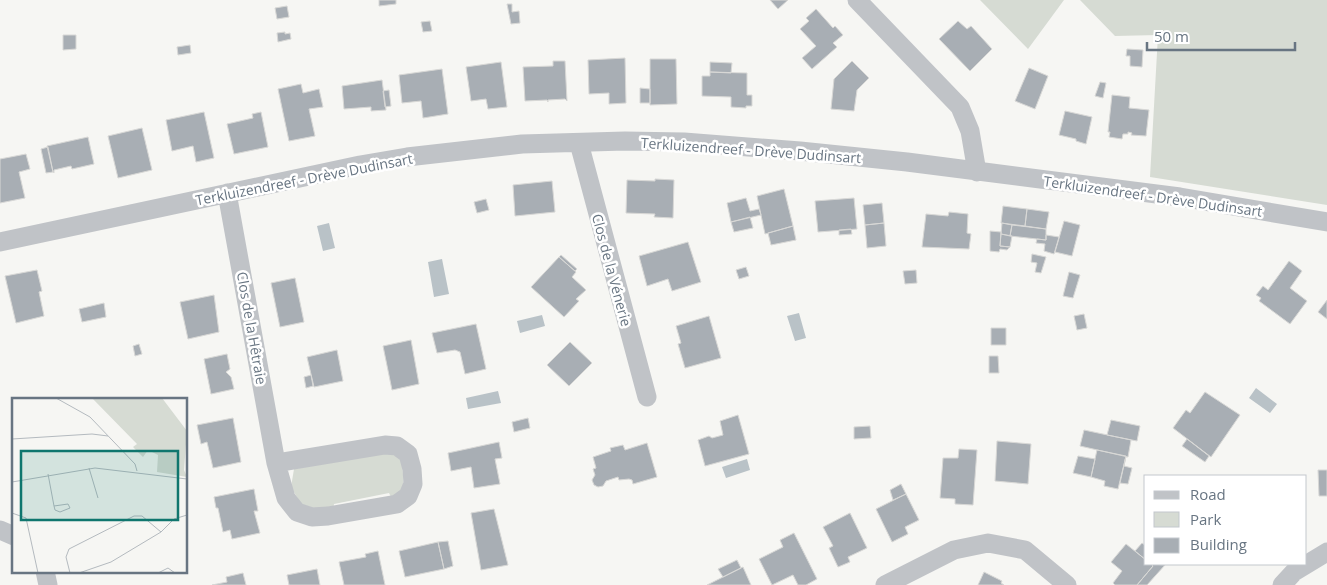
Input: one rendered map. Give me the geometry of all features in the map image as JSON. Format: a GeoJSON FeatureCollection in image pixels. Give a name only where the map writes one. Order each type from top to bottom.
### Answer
{"type":"FeatureCollection","features":[{"type":"Feature","properties":{"kind":"street"},"geometry":{"type":"LineString","coordinates":[[857,0],[960,107],[970,131],[977,172]]}},
{"type":"Feature","properties":{"kind":"street","name":"Terkluizendreef - Drève Dudinsart"},"geometry":{"type":"LineString","coordinates":[[0,242],[360,165],[407,157],[522,144],[579,143],[684,142],[907,162],[1180,197],[1327,222]]}},
{"type":"Feature","properties":{"kind":"street","name":"Clos de la Vénerie"},"geometry":{"type":"LineString","coordinates":[[579,143],[647,397]]}},
{"type":"Feature","properties":{"kind":"street","name":"Clos de la Hêtraie"},"geometry":{"type":"LineString","coordinates":[[228,193],[276,463],[286,498],[297,512],[312,517],[328,516],[397,504],[408,496],[413,484],[408,454],[397,446],[385,445],[276,463]]}},
{"type":"Feature","properties":{"kind":"street"},"geometry":{"type":"LineString","coordinates":[[0,530],[12,535]]}},
{"type":"Feature","properties":{"kind":"street"},"geometry":{"type":"LineString","coordinates":[[885,585],[954,550],[988,543],[1025,550],[1066,585]]}},
{"type":"Feature","properties":{"kind":"street"},"geometry":{"type":"LineString","coordinates":[[1307,564],[1327,552]]}},
{"type":"Feature","properties":{"kind":"street"},"geometry":{"type":"LineString","coordinates":[[1282,585],[1294,572],[1306,565]]}},
{"type":"Feature","properties":{"kind":"street"},"geometry":{"type":"LineString","coordinates":[[45,572],[48,585]]}},
{"type":"Feature","properties":{"kind":"green space"},"geometry":{"type":"Polygon","coordinates":[[[980,0],[1064,0],[1028,49],[980,0]]]}},
{"type":"Feature","properties":{"kind":"green space"},"geometry":{"type":"Polygon","coordinates":[[[1080,0],[1327,0],[1327,205],[1150,177],[1158,35],[1115,36],[1080,0]]]}},
{"type":"Feature","properties":{"kind":"green space"},"geometry":{"type":"Polygon","coordinates":[[[392,452],[402,458],[404,492],[392,499],[389,493],[334,504],[333,510],[323,511],[301,504],[291,487],[294,469],[392,452]]]}},
{"type":"Feature","properties":{"kind":"shaded area"},"geometry":{"type":"Polygon","coordinates":[[[329,223],[335,248],[323,251],[317,226],[329,223]]]}},
{"type":"Feature","properties":{"kind":"shaded area"},"geometry":{"type":"Polygon","coordinates":[[[442,259],[449,294],[434,297],[428,262],[442,259]]]}},
{"type":"Feature","properties":{"kind":"shaded area"},"geometry":{"type":"Polygon","coordinates":[[[799,313],[806,338],[795,341],[787,316],[799,313]]]}},
{"type":"Feature","properties":{"kind":"shaded area"},"geometry":{"type":"Polygon","coordinates":[[[542,315],[545,326],[520,333],[517,321],[542,315]]]}},
{"type":"Feature","properties":{"kind":"shaded area"},"geometry":{"type":"Polygon","coordinates":[[[1256,388],[1277,404],[1270,413],[1249,398],[1256,388]]]}},
{"type":"Feature","properties":{"kind":"shaded area"},"geometry":{"type":"Polygon","coordinates":[[[498,391],[501,403],[468,409],[466,398],[498,391]]]}},
{"type":"Feature","properties":{"kind":"shaded area"},"geometry":{"type":"Polygon","coordinates":[[[747,459],[750,470],[726,478],[722,467],[747,459]]]}},
{"type":"Feature","properties":{"kind":"building"},"geometry":{"type":"Polygon","coordinates":[[[379,0],[396,0],[396,4],[379,6],[379,0]]]}},
{"type":"Feature","properties":{"kind":"building"},"geometry":{"type":"Polygon","coordinates":[[[770,0],[788,0],[778,9],[770,0]]]}},
{"type":"Feature","properties":{"kind":"building"},"geometry":{"type":"Polygon","coordinates":[[[507,4],[512,4],[512,12],[519,11],[520,23],[511,24],[507,4]]]}},
{"type":"Feature","properties":{"kind":"building"},"geometry":{"type":"Polygon","coordinates":[[[287,6],[289,17],[277,19],[275,8],[287,6]]]}},
{"type":"Feature","properties":{"kind":"building"},"geometry":{"type":"Polygon","coordinates":[[[816,9],[833,28],[835,26],[843,35],[833,43],[837,47],[812,69],[802,58],[816,46],[800,29],[809,21],[806,18],[816,9]]]}},
{"type":"Feature","properties":{"kind":"building"},"geometry":{"type":"Polygon","coordinates":[[[430,21],[432,31],[423,32],[421,22],[430,21]]]}},
{"type":"Feature","properties":{"kind":"building"},"geometry":{"type":"Polygon","coordinates":[[[958,21],[967,29],[971,26],[992,49],[970,71],[939,39],[958,21]]]}},
{"type":"Feature","properties":{"kind":"building"},"geometry":{"type":"Polygon","coordinates":[[[285,32],[285,34],[290,33],[291,39],[278,42],[277,33],[285,32]]]}},
{"type":"Feature","properties":{"kind":"building"},"geometry":{"type":"Polygon","coordinates":[[[63,35],[76,35],[76,49],[63,50],[63,35]]]}},
{"type":"Feature","properties":{"kind":"building"},"geometry":{"type":"Polygon","coordinates":[[[190,45],[191,53],[178,55],[177,47],[190,45]]]}},
{"type":"Feature","properties":{"kind":"building"},"geometry":{"type":"Polygon","coordinates":[[[1127,49],[1143,50],[1142,67],[1130,66],[1130,56],[1126,56],[1127,49]]]}},
{"type":"Feature","properties":{"kind":"building"},"geometry":{"type":"Polygon","coordinates":[[[625,58],[626,103],[609,104],[609,93],[589,94],[588,60],[625,58]]]}},
{"type":"Feature","properties":{"kind":"building"},"geometry":{"type":"Polygon","coordinates":[[[650,59],[676,59],[677,104],[650,105],[650,59]]]}},
{"type":"Feature","properties":{"kind":"building"},"geometry":{"type":"Polygon","coordinates":[[[553,61],[565,61],[567,101],[565,99],[548,100],[548,102],[547,100],[525,101],[523,67],[553,66],[553,61]]]}},
{"type":"Feature","properties":{"kind":"building"},"geometry":{"type":"Polygon","coordinates":[[[852,61],[869,78],[857,90],[854,111],[831,109],[834,79],[852,61]]]}},
{"type":"Feature","properties":{"kind":"building"},"geometry":{"type":"Polygon","coordinates":[[[501,62],[507,107],[488,109],[486,99],[471,101],[466,67],[501,62]]]}},
{"type":"Feature","properties":{"kind":"building"},"geometry":{"type":"Polygon","coordinates":[[[710,62],[732,63],[731,73],[710,72],[710,62]]]}},
{"type":"Feature","properties":{"kind":"building"},"geometry":{"type":"Polygon","coordinates":[[[1029,68],[1048,76],[1035,109],[1015,101],[1029,68]]]}},
{"type":"Feature","properties":{"kind":"building"},"geometry":{"type":"Polygon","coordinates":[[[442,69],[448,114],[423,118],[421,101],[402,103],[399,75],[442,69]]]}},
{"type":"Feature","properties":{"kind":"building"},"geometry":{"type":"Polygon","coordinates":[[[710,72],[747,73],[747,95],[752,95],[752,106],[746,106],[746,108],[731,107],[731,97],[702,96],[702,76],[710,76],[710,72]]]}},
{"type":"Feature","properties":{"kind":"building"},"geometry":{"type":"Polygon","coordinates":[[[382,80],[386,110],[371,111],[371,107],[344,109],[342,86],[382,80]]]}},
{"type":"Feature","properties":{"kind":"building"},"geometry":{"type":"Polygon","coordinates":[[[1100,82],[1106,83],[1103,98],[1095,96],[1100,82]]]}},
{"type":"Feature","properties":{"kind":"building"},"geometry":{"type":"Polygon","coordinates":[[[301,84],[303,93],[319,89],[323,107],[309,109],[315,136],[289,141],[278,89],[301,84]]]}},
{"type":"Feature","properties":{"kind":"building"},"geometry":{"type":"Polygon","coordinates":[[[640,88],[650,89],[650,103],[640,103],[640,88]]]}},
{"type":"Feature","properties":{"kind":"building"},"geometry":{"type":"Polygon","coordinates":[[[389,90],[391,106],[385,107],[383,91],[389,90]]]}},
{"type":"Feature","properties":{"kind":"building"},"geometry":{"type":"Polygon","coordinates":[[[1112,95],[1130,97],[1129,108],[1149,110],[1146,136],[1131,135],[1132,133],[1128,132],[1128,134],[1123,134],[1122,139],[1109,137],[1112,95]]]}},
{"type":"Feature","properties":{"kind":"building"},"geometry":{"type":"Polygon","coordinates":[[[1065,111],[1092,117],[1086,144],[1076,141],[1076,139],[1059,135],[1065,111]]]}},
{"type":"Feature","properties":{"kind":"building"},"geometry":{"type":"Polygon","coordinates":[[[204,112],[214,158],[196,162],[193,146],[172,151],[166,120],[204,112]]]}},
{"type":"Feature","properties":{"kind":"building"},"geometry":{"type":"Polygon","coordinates":[[[261,112],[268,147],[234,154],[227,124],[253,118],[252,114],[261,112]]]}},
{"type":"Feature","properties":{"kind":"building"},"geometry":{"type":"Polygon","coordinates":[[[142,128],[152,170],[118,178],[108,136],[142,128]]]}},
{"type":"Feature","properties":{"kind":"building"},"geometry":{"type":"Polygon","coordinates":[[[88,137],[94,164],[72,169],[71,166],[54,170],[54,173],[47,146],[88,137]]]}},
{"type":"Feature","properties":{"kind":"building"},"geometry":{"type":"Polygon","coordinates":[[[48,147],[53,172],[46,173],[41,149],[48,147]]]}},
{"type":"Feature","properties":{"kind":"building"},"geometry":{"type":"Polygon","coordinates":[[[26,154],[30,169],[19,172],[25,198],[0,203],[0,159],[26,154]]]}},
{"type":"Feature","properties":{"kind":"building"},"geometry":{"type":"Polygon","coordinates":[[[655,179],[674,180],[673,218],[654,217],[655,214],[626,213],[627,180],[655,181],[655,179]]]}},
{"type":"Feature","properties":{"kind":"building"},"geometry":{"type":"Polygon","coordinates":[[[552,181],[555,212],[515,216],[513,185],[552,181]]]}},
{"type":"Feature","properties":{"kind":"building"},"geometry":{"type":"Polygon","coordinates":[[[784,189],[793,226],[765,234],[757,196],[784,189]]]}},
{"type":"Feature","properties":{"kind":"building"},"geometry":{"type":"Polygon","coordinates":[[[746,198],[750,211],[759,209],[761,215],[731,222],[727,203],[746,198]]]}},
{"type":"Feature","properties":{"kind":"building"},"geometry":{"type":"Polygon","coordinates":[[[854,198],[857,229],[818,232],[815,201],[854,198]]]}},
{"type":"Feature","properties":{"kind":"building"},"geometry":{"type":"Polygon","coordinates":[[[486,199],[489,210],[477,213],[474,202],[486,199]]]}},
{"type":"Feature","properties":{"kind":"building"},"geometry":{"type":"Polygon","coordinates":[[[882,203],[884,223],[865,225],[863,205],[882,203]]]}},
{"type":"Feature","properties":{"kind":"building"},"geometry":{"type":"Polygon","coordinates":[[[1003,206],[1027,209],[1025,226],[1001,223],[1003,206]]]}},
{"type":"Feature","properties":{"kind":"building"},"geometry":{"type":"Polygon","coordinates":[[[1027,209],[1049,212],[1046,229],[1025,226],[1027,209]]]}},
{"type":"Feature","properties":{"kind":"building"},"geometry":{"type":"Polygon","coordinates":[[[949,212],[968,214],[967,233],[971,234],[969,249],[922,247],[926,214],[948,216],[949,212]]]}},
{"type":"Feature","properties":{"kind":"building"},"geometry":{"type":"Polygon","coordinates":[[[750,217],[753,228],[734,232],[731,222],[750,217]]]}},
{"type":"Feature","properties":{"kind":"building"},"geometry":{"type":"Polygon","coordinates":[[[1064,221],[1080,225],[1072,256],[1055,252],[1064,221]]]}},
{"type":"Feature","properties":{"kind":"building"},"geometry":{"type":"Polygon","coordinates":[[[884,223],[886,246],[867,248],[865,225],[884,223]]]}},
{"type":"Feature","properties":{"kind":"building"},"geometry":{"type":"Polygon","coordinates":[[[1002,223],[1012,225],[1010,236],[1001,234],[1002,223]]]}},
{"type":"Feature","properties":{"kind":"building"},"geometry":{"type":"Polygon","coordinates":[[[1012,225],[1046,229],[1046,240],[1010,236],[1012,225]]]}},
{"type":"Feature","properties":{"kind":"building"},"geometry":{"type":"Polygon","coordinates":[[[793,226],[796,240],[771,245],[768,233],[793,226]]]}},
{"type":"Feature","properties":{"kind":"building"},"geometry":{"type":"Polygon","coordinates":[[[851,229],[852,234],[839,235],[839,230],[851,229]]]}},
{"type":"Feature","properties":{"kind":"building"},"geometry":{"type":"Polygon","coordinates":[[[990,231],[1001,232],[1000,246],[1010,247],[1007,250],[1000,249],[999,252],[990,251],[990,231]]]}},
{"type":"Feature","properties":{"kind":"building"},"geometry":{"type":"Polygon","coordinates":[[[1001,234],[1012,236],[1010,247],[1000,246],[1001,234]]]}},
{"type":"Feature","properties":{"kind":"building"},"geometry":{"type":"Polygon","coordinates":[[[1046,235],[1059,237],[1054,254],[1044,251],[1045,244],[1036,243],[1037,239],[1046,240],[1046,235]]]}},
{"type":"Feature","properties":{"kind":"building"},"geometry":{"type":"Polygon","coordinates":[[[688,242],[701,282],[672,291],[668,279],[647,286],[639,256],[688,242]]]}},
{"type":"Feature","properties":{"kind":"building"},"geometry":{"type":"Polygon","coordinates":[[[1032,254],[1046,257],[1041,273],[1035,272],[1037,263],[1031,262],[1032,254]]]}},
{"type":"Feature","properties":{"kind":"building"},"geometry":{"type":"Polygon","coordinates":[[[561,255],[577,269],[575,271],[559,257],[561,255]]]}},
{"type":"Feature","properties":{"kind":"building"},"geometry":{"type":"Polygon","coordinates":[[[559,257],[576,272],[572,277],[586,290],[576,299],[579,301],[564,317],[531,287],[559,257]]]}},
{"type":"Feature","properties":{"kind":"building"},"geometry":{"type":"Polygon","coordinates":[[[1289,261],[1302,271],[1290,288],[1307,301],[1290,324],[1259,301],[1261,298],[1256,295],[1263,286],[1268,290],[1289,261]]]}},
{"type":"Feature","properties":{"kind":"building"},"geometry":{"type":"Polygon","coordinates":[[[746,267],[749,276],[739,279],[736,270],[746,267]]]}},
{"type":"Feature","properties":{"kind":"building"},"geometry":{"type":"Polygon","coordinates":[[[37,270],[42,291],[39,292],[44,316],[16,323],[5,276],[37,270]]]}},
{"type":"Feature","properties":{"kind":"building"},"geometry":{"type":"Polygon","coordinates":[[[916,270],[917,283],[905,284],[903,271],[916,270]]]}},
{"type":"Feature","properties":{"kind":"building"},"geometry":{"type":"Polygon","coordinates":[[[1069,272],[1080,275],[1073,298],[1063,296],[1069,272]]]}},
{"type":"Feature","properties":{"kind":"building"},"geometry":{"type":"Polygon","coordinates":[[[295,278],[304,322],[280,327],[271,283],[295,278]]]}},
{"type":"Feature","properties":{"kind":"building"},"geometry":{"type":"Polygon","coordinates":[[[214,295],[219,332],[188,339],[180,302],[214,295]]]}},
{"type":"Feature","properties":{"kind":"building"},"geometry":{"type":"Polygon","coordinates":[[[1327,300],[1327,319],[1318,312],[1327,300]]]}},
{"type":"Feature","properties":{"kind":"building"},"geometry":{"type":"Polygon","coordinates":[[[104,303],[106,317],[82,322],[79,309],[104,303]]]}},
{"type":"Feature","properties":{"kind":"building"},"geometry":{"type":"Polygon","coordinates":[[[1084,314],[1087,328],[1077,330],[1074,316],[1084,314]]]}},
{"type":"Feature","properties":{"kind":"building"},"geometry":{"type":"Polygon","coordinates":[[[709,316],[721,358],[685,368],[678,344],[681,343],[676,326],[709,316]]]}},
{"type":"Feature","properties":{"kind":"building"},"geometry":{"type":"Polygon","coordinates":[[[476,324],[486,369],[465,374],[460,352],[455,350],[437,353],[432,333],[476,324]]]}},
{"type":"Feature","properties":{"kind":"building"},"geometry":{"type":"Polygon","coordinates":[[[991,328],[1006,328],[1006,345],[991,345],[991,328]]]}},
{"type":"Feature","properties":{"kind":"building"},"geometry":{"type":"Polygon","coordinates":[[[411,340],[419,384],[392,390],[383,346],[411,340]]]}},
{"type":"Feature","properties":{"kind":"building"},"geometry":{"type":"Polygon","coordinates":[[[570,342],[592,363],[569,386],[547,365],[570,342]]]}},
{"type":"Feature","properties":{"kind":"building"},"geometry":{"type":"Polygon","coordinates":[[[139,344],[142,354],[135,356],[133,346],[139,344]]]}},
{"type":"Feature","properties":{"kind":"building"},"geometry":{"type":"Polygon","coordinates":[[[337,350],[343,381],[314,387],[307,357],[337,350]]]}},
{"type":"Feature","properties":{"kind":"building"},"geometry":{"type":"Polygon","coordinates":[[[227,354],[230,369],[226,372],[231,377],[234,389],[211,394],[204,359],[227,354]]]}},
{"type":"Feature","properties":{"kind":"building"},"geometry":{"type":"Polygon","coordinates":[[[989,356],[998,356],[999,373],[989,373],[989,356]]]}},
{"type":"Feature","properties":{"kind":"building"},"geometry":{"type":"Polygon","coordinates":[[[311,375],[313,386],[306,388],[304,377],[311,375]]]}},
{"type":"Feature","properties":{"kind":"building"},"geometry":{"type":"Polygon","coordinates":[[[1205,392],[1240,415],[1211,457],[1173,428],[1186,410],[1190,413],[1205,392]]]}},
{"type":"Feature","properties":{"kind":"building"},"geometry":{"type":"Polygon","coordinates":[[[738,415],[749,454],[705,466],[698,440],[709,436],[712,438],[723,435],[720,421],[738,415]]]}},
{"type":"Feature","properties":{"kind":"building"},"geometry":{"type":"Polygon","coordinates":[[[233,418],[241,462],[213,468],[207,442],[201,444],[197,425],[233,418]]]}},
{"type":"Feature","properties":{"kind":"building"},"geometry":{"type":"Polygon","coordinates":[[[528,418],[530,428],[514,432],[512,422],[528,418]]]}},
{"type":"Feature","properties":{"kind":"building"},"geometry":{"type":"Polygon","coordinates":[[[1111,420],[1140,426],[1137,441],[1107,435],[1111,420]]]}},
{"type":"Feature","properties":{"kind":"building"},"geometry":{"type":"Polygon","coordinates":[[[870,426],[871,438],[854,439],[854,427],[870,426]]]}},
{"type":"Feature","properties":{"kind":"building"},"geometry":{"type":"Polygon","coordinates":[[[1084,430],[1131,440],[1128,457],[1080,446],[1084,430]]]}},
{"type":"Feature","properties":{"kind":"building"},"geometry":{"type":"Polygon","coordinates":[[[1187,439],[1209,456],[1205,462],[1182,446],[1187,439]]]}},
{"type":"Feature","properties":{"kind":"building"},"geometry":{"type":"Polygon","coordinates":[[[997,441],[1031,444],[1028,484],[995,481],[997,441]]]}},
{"type":"Feature","properties":{"kind":"building"},"geometry":{"type":"Polygon","coordinates":[[[499,442],[502,458],[495,459],[500,484],[474,488],[471,467],[451,471],[448,453],[499,442]]]}},
{"type":"Feature","properties":{"kind":"building"},"geometry":{"type":"Polygon","coordinates":[[[647,443],[657,477],[633,484],[632,480],[619,480],[618,477],[606,481],[603,486],[598,487],[594,485],[592,480],[595,475],[593,469],[596,468],[593,457],[611,451],[610,448],[623,445],[625,450],[647,443]]]}},
{"type":"Feature","properties":{"kind":"building"},"geometry":{"type":"Polygon","coordinates":[[[959,449],[977,450],[973,505],[955,504],[955,499],[940,498],[943,458],[958,458],[959,449]]]}},
{"type":"Feature","properties":{"kind":"building"},"geometry":{"type":"Polygon","coordinates":[[[1097,450],[1126,456],[1118,489],[1104,486],[1105,481],[1091,477],[1097,450]]]}},
{"type":"Feature","properties":{"kind":"building"},"geometry":{"type":"Polygon","coordinates":[[[1078,456],[1095,459],[1091,477],[1073,473],[1078,456]]]}},
{"type":"Feature","properties":{"kind":"building"},"geometry":{"type":"Polygon","coordinates":[[[1126,456],[1124,466],[1132,468],[1128,484],[1120,483],[1126,456]]]}},
{"type":"Feature","properties":{"kind":"building"},"geometry":{"type":"Polygon","coordinates":[[[1318,470],[1327,470],[1327,496],[1319,496],[1318,470]]]}},
{"type":"Feature","properties":{"kind":"building"},"geometry":{"type":"Polygon","coordinates":[[[901,484],[906,494],[893,500],[890,490],[901,484]]]}},
{"type":"Feature","properties":{"kind":"building"},"geometry":{"type":"Polygon","coordinates":[[[254,489],[258,511],[254,511],[260,533],[232,539],[230,530],[223,532],[214,497],[254,489]]]}},
{"type":"Feature","properties":{"kind":"building"},"geometry":{"type":"Polygon","coordinates":[[[906,494],[919,520],[905,527],[908,534],[892,542],[876,509],[906,494]]]}},
{"type":"Feature","properties":{"kind":"building"},"geometry":{"type":"Polygon","coordinates":[[[494,509],[508,565],[481,570],[471,513],[494,509]]]}},
{"type":"Feature","properties":{"kind":"building"},"geometry":{"type":"Polygon","coordinates":[[[850,513],[867,548],[848,557],[850,562],[838,567],[829,548],[833,546],[823,527],[850,513]]]}},
{"type":"Feature","properties":{"kind":"building"},"geometry":{"type":"Polygon","coordinates":[[[794,533],[817,579],[806,585],[798,585],[793,575],[772,585],[759,559],[783,547],[780,540],[794,533]]]}},
{"type":"Feature","properties":{"kind":"building"},"geometry":{"type":"Polygon","coordinates":[[[448,541],[453,566],[444,569],[438,542],[448,541]]]}},
{"type":"Feature","properties":{"kind":"building"},"geometry":{"type":"Polygon","coordinates":[[[438,542],[444,569],[405,577],[399,551],[438,542]]]}},
{"type":"Feature","properties":{"kind":"building"},"geometry":{"type":"Polygon","coordinates":[[[1142,543],[1144,544],[1144,558],[1135,551],[1142,543]]]}},
{"type":"Feature","properties":{"kind":"building"},"geometry":{"type":"Polygon","coordinates":[[[1126,544],[1144,558],[1144,565],[1153,566],[1137,585],[1115,585],[1113,583],[1122,571],[1111,562],[1126,544]]]}},
{"type":"Feature","properties":{"kind":"building"},"geometry":{"type":"Polygon","coordinates":[[[378,551],[385,585],[344,585],[339,562],[366,557],[365,554],[378,551]]]}},
{"type":"Feature","properties":{"kind":"building"},"geometry":{"type":"Polygon","coordinates":[[[737,560],[741,568],[723,577],[718,569],[737,560]]]}},
{"type":"Feature","properties":{"kind":"building"},"geometry":{"type":"Polygon","coordinates":[[[1165,565],[1147,585],[1137,585],[1153,566],[1165,565]]]}},
{"type":"Feature","properties":{"kind":"building"},"geometry":{"type":"Polygon","coordinates":[[[743,567],[751,585],[707,585],[743,567]]]}},
{"type":"Feature","properties":{"kind":"building"},"geometry":{"type":"Polygon","coordinates":[[[317,569],[320,585],[289,585],[287,575],[317,569]]]}},
{"type":"Feature","properties":{"kind":"building"},"geometry":{"type":"Polygon","coordinates":[[[984,572],[1002,581],[1001,583],[1004,585],[978,585],[984,572]]]}},
{"type":"Feature","properties":{"kind":"building"},"geometry":{"type":"Polygon","coordinates":[[[243,573],[246,585],[212,585],[227,582],[226,577],[243,573]]]}}]}
